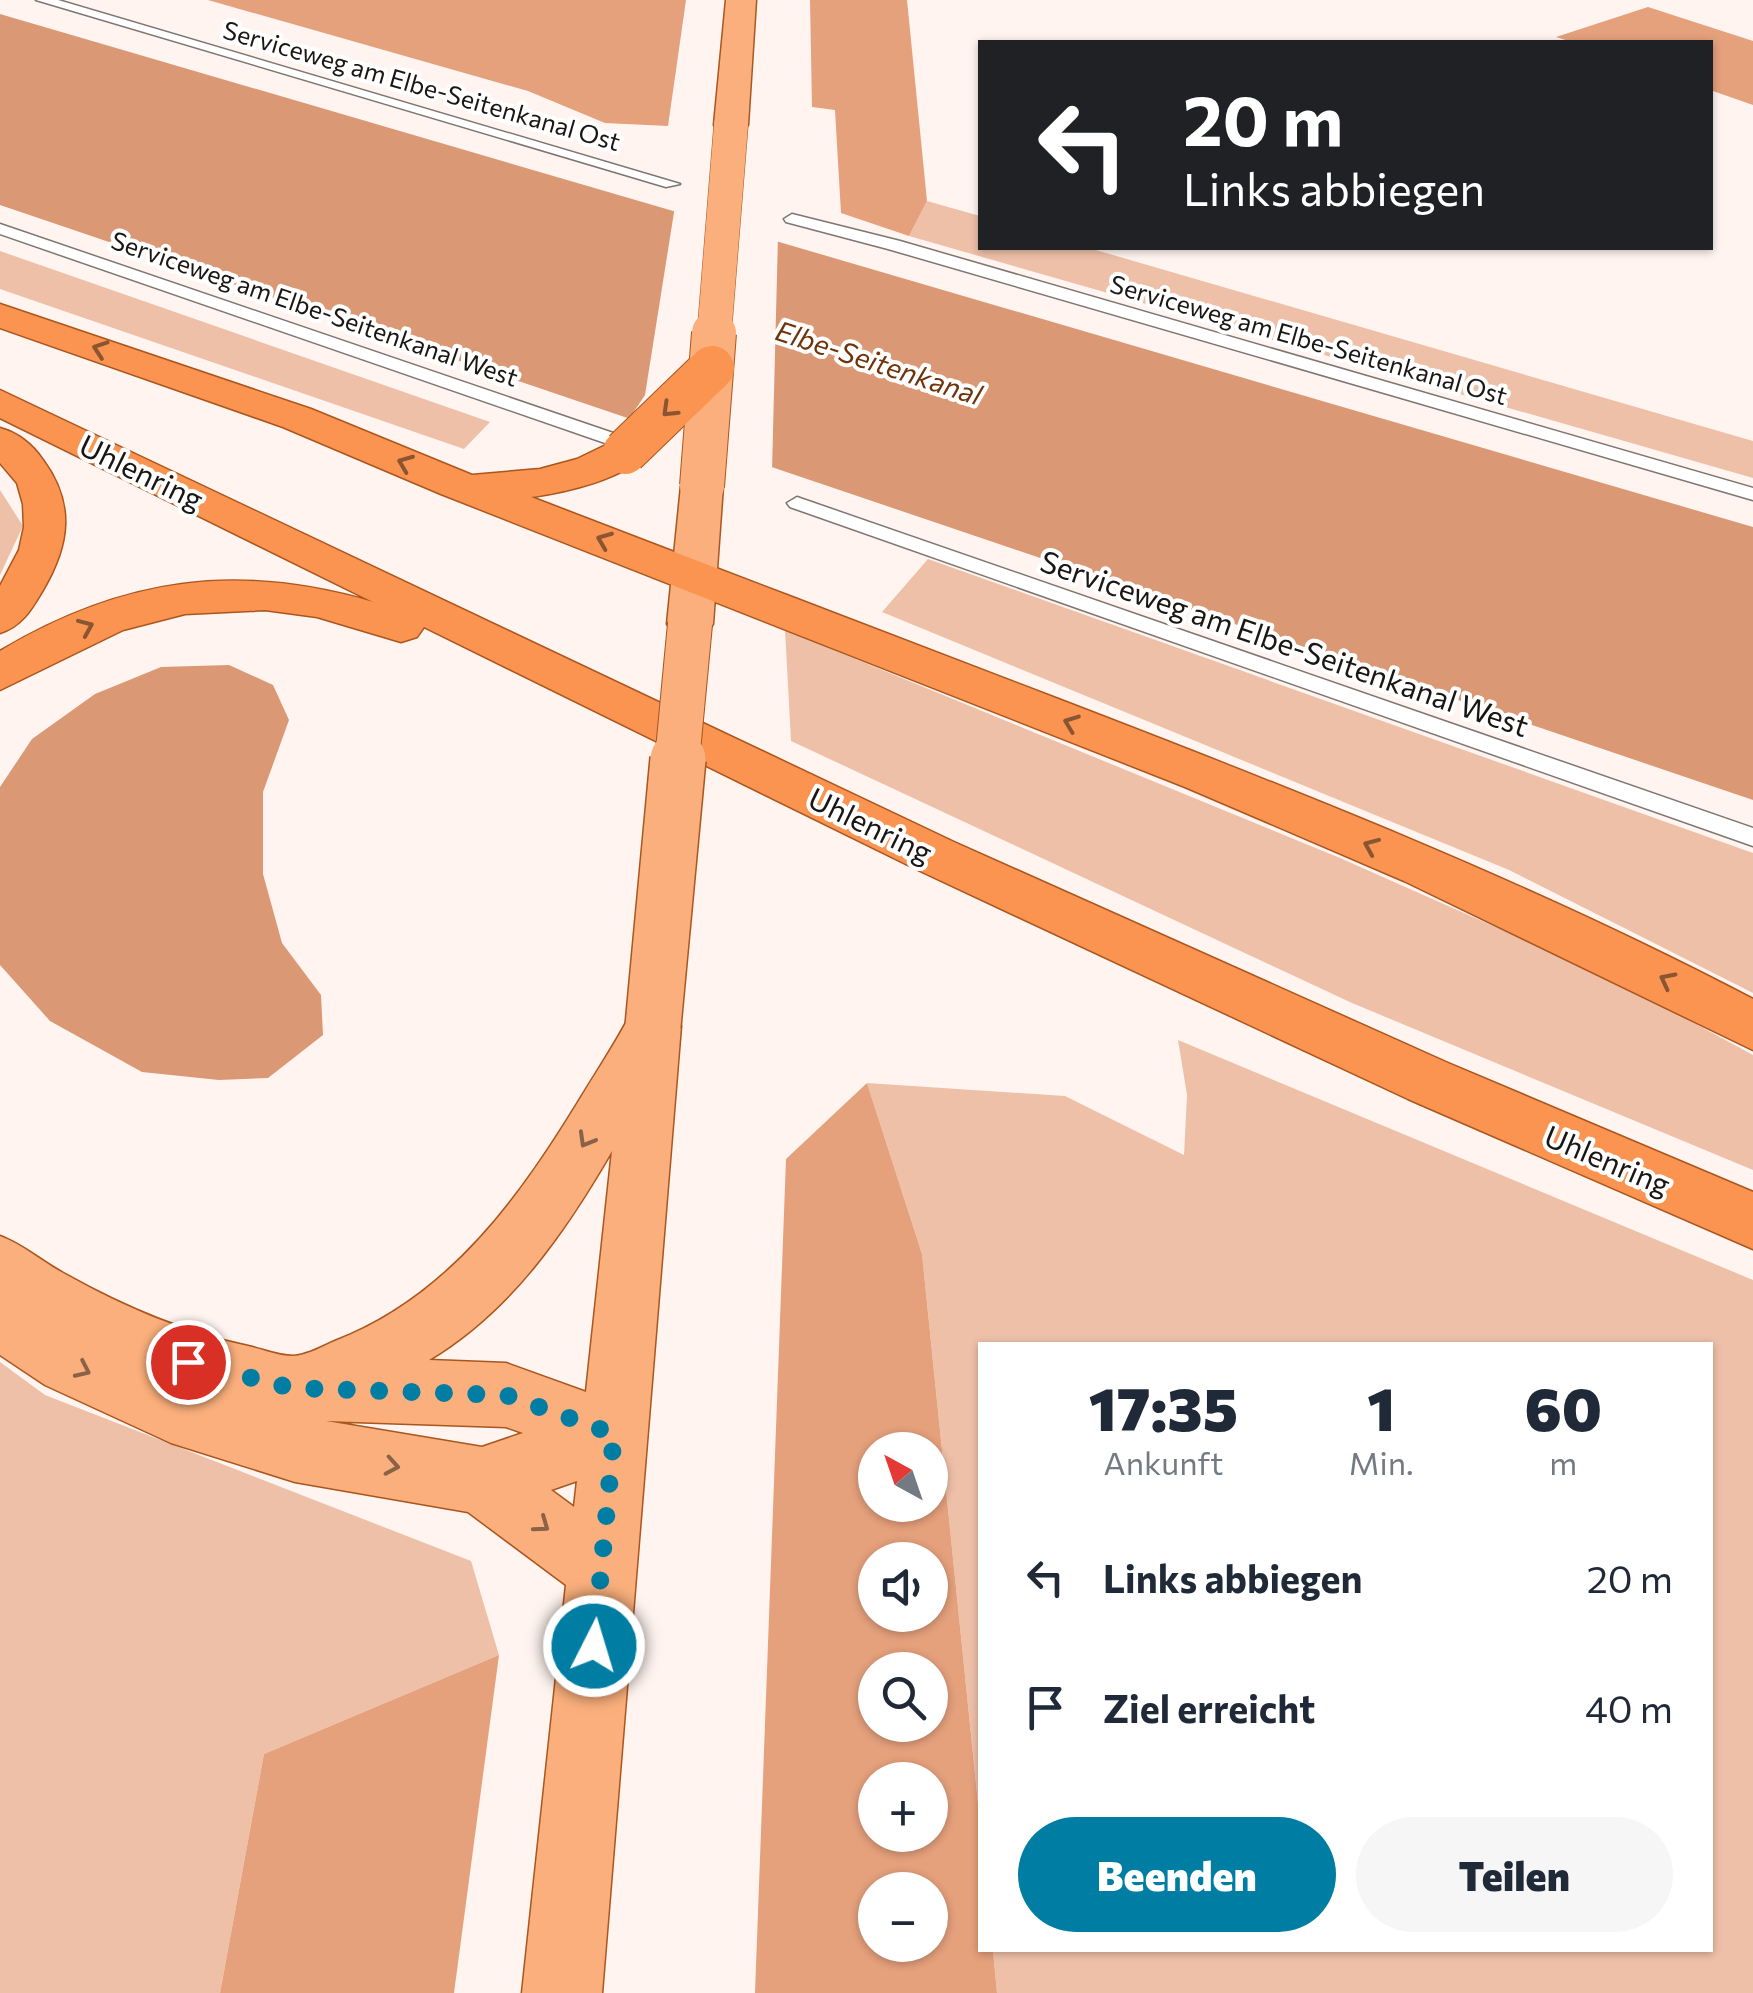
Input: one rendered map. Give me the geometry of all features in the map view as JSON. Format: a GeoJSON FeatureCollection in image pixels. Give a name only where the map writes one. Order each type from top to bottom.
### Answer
{"type":"FeatureCollection","features":[{"type":"Feature","properties":{"kind":"highway"},"geometry":{"type":"LineString","coordinates":[[0,315],[296,418],[456,484],[692,600],[768,604],[1202,774],[1422,867],[1659,976],[1753,1026]]}},
{"type":"Feature","properties":{"kind":"highway"},"geometry":{"type":"LineString","coordinates":[[456,484],[520,487],[549,483],[589,470],[712,368]]}},
{"type":"Feature","properties":{"kind":"highway","name":"Uhlenring"},"geometry":{"type":"LineString","coordinates":[[0,402],[936,856],[1392,1065],[1753,1221]]}},
{"type":"Feature","properties":{"kind":"highway"},"geometry":{"type":"LineString","coordinates":[[0,441],[22,458],[35,476],[47,518],[34,569],[0,617]]}},
{"type":"Feature","properties":{"kind":"highway"},"geometry":{"type":"LineString","coordinates":[[0,673],[62,637],[130,612],[185,599],[265,594],[338,607],[557,674]]}},
{"type":"Feature","properties":{"kind":"main road"},"geometry":{"type":"LineString","coordinates":[[562,1993],[692,600],[740,0]]}},
{"type":"Feature","properties":{"kind":"main road"},"geometry":{"type":"LineString","coordinates":[[292,1388],[381,1354],[422,1331],[473,1292],[515,1250],[550,1203],[653,1026]]}},
{"type":"Feature","properties":{"kind":"main road"},"geometry":{"type":"LineString","coordinates":[[0,1266],[25,1285],[94,1324],[155,1351],[221,1372],[292,1388],[506,1395],[614,1434]]}},
{"type":"Feature","properties":{"kind":"main road"},"geometry":{"type":"LineString","coordinates":[[0,1319],[68,1363],[171,1411],[295,1449],[482,1481],[601,1569]]}},
{"type":"Feature","properties":{"kind":"main road"},"geometry":{"type":"LineString","coordinates":[[482,1481],[614,1434]]}},
{"type":"Feature","properties":{"kind":"lane","name":"Serviceweg am Elbe-Seitenkanal Ost"},"geometry":{"type":"LineString","coordinates":[[42,0],[672,184]]}},
{"type":"Feature","properties":{"kind":"lane","name":"Serviceweg am Elbe-Seitenkanal Ost"},"geometry":{"type":"LineString","coordinates":[[792,220],[894,245],[1753,494]]}},
{"type":"Feature","properties":{"kind":"lane","name":"Serviceweg am Elbe-Seitenkanal West"},"geometry":{"type":"LineString","coordinates":[[0,229],[619,445]]}},
{"type":"Feature","properties":{"kind":"lane","name":"Serviceweg am Elbe-Seitenkanal West"},"geometry":{"type":"LineString","coordinates":[[797,504],[1753,837]]}},
{"type":"Feature","properties":{"kind":"shaded area"},"geometry":{"type":"Polygon","coordinates":[[[208,0],[686,0],[668,126],[605,123],[528,91],[208,0]]]}},
{"type":"Feature","properties":{"kind":"shaded area"},"geometry":{"type":"Polygon","coordinates":[[[810,0],[907,0],[927,201],[909,236],[841,213],[835,110],[812,107],[810,0]]]}},
{"type":"Feature","properties":{"kind":"shaded area"},"geometry":{"type":"Polygon","coordinates":[[[1648,7],[1753,41],[1753,105],[1713,91],[1713,40],[1556,37],[1648,7]]]}},
{"type":"Feature","properties":{"kind":"shaded area"},"geometry":{"type":"Polygon","coordinates":[[[927,201],[978,215],[978,250],[1096,250],[1753,441],[1753,478],[909,236],[927,201]]]}},
{"type":"Feature","properties":{"kind":"shaded area"},"geometry":{"type":"Polygon","coordinates":[[[0,251],[490,422],[464,449],[0,289],[0,251]]]}},
{"type":"Feature","properties":{"kind":"shaded area"},"geometry":{"type":"Polygon","coordinates":[[[0,490],[23,526],[0,575],[0,490]]]}},
{"type":"Feature","properties":{"kind":"shaded area"},"geometry":{"type":"Polygon","coordinates":[[[928,559],[1753,853],[1753,993],[1509,870],[882,612],[928,559]]]}},
{"type":"Feature","properties":{"kind":"shaded area"},"geometry":{"type":"Polygon","coordinates":[[[785,630],[1340,858],[1613,979],[1753,1055],[1753,1170],[1352,1003],[791,741],[785,630]]]}},
{"type":"Feature","properties":{"kind":"shaded area"},"geometry":{"type":"Polygon","coordinates":[[[1178,1040],[1753,1280],[1753,1993],[997,1993],[993,1952],[1713,1952],[1713,1342],[978,1342],[978,1803],[948,1509],[948,1432],[940,1432],[922,1254],[867,1083],[1065,1096],[1184,1155],[1187,1095],[1178,1040]]]}},
{"type":"Feature","properties":{"kind":"shaded area"},"geometry":{"type":"Polygon","coordinates":[[[867,1083],[922,1254],[940,1432],[858,1432],[858,1522],[948,1522],[948,1509],[978,1803],[978,1952],[993,1952],[997,1993],[755,1993],[786,1159],[867,1083]]]}},
{"type":"Feature","properties":{"kind":"shaded area"},"geometry":{"type":"Polygon","coordinates":[[[0,1362],[45,1395],[471,1561],[499,1655],[264,1754],[220,1993],[0,1993],[0,1362]]]}},
{"type":"Feature","properties":{"kind":"shaded area"},"geometry":{"type":"Polygon","coordinates":[[[499,1655],[454,1993],[220,1993],[264,1754],[499,1655]]]}},
{"type":"Feature","properties":{"kind":"water","name":"Elbe-Seitenkanal"},"geometry":{"type":"Polygon","coordinates":[[[0,14],[1753,527],[1753,800],[0,205],[0,14]]]}},
{"type":"Feature","properties":{"kind":"water"},"geometry":{"type":"Polygon","coordinates":[[[229,665],[273,685],[289,720],[263,792],[263,874],[282,943],[321,995],[323,1035],[268,1078],[219,1080],[142,1072],[50,1021],[0,965],[0,787],[32,739],[95,694],[161,667],[229,665]]]}},
{"type":"Feature","properties":{"kind":"pier"},"geometry":{"type":"Polygon","coordinates":[[[675,206],[778,236],[772,471],[627,422],[645,395],[675,206]]]}},
{"type":"Feature","properties":{"kind":"route"},"geometry":{"type":"LineString","coordinates":[[188,1362],[292,1388],[506,1395],[614,1434],[594,1646]]}}]}
